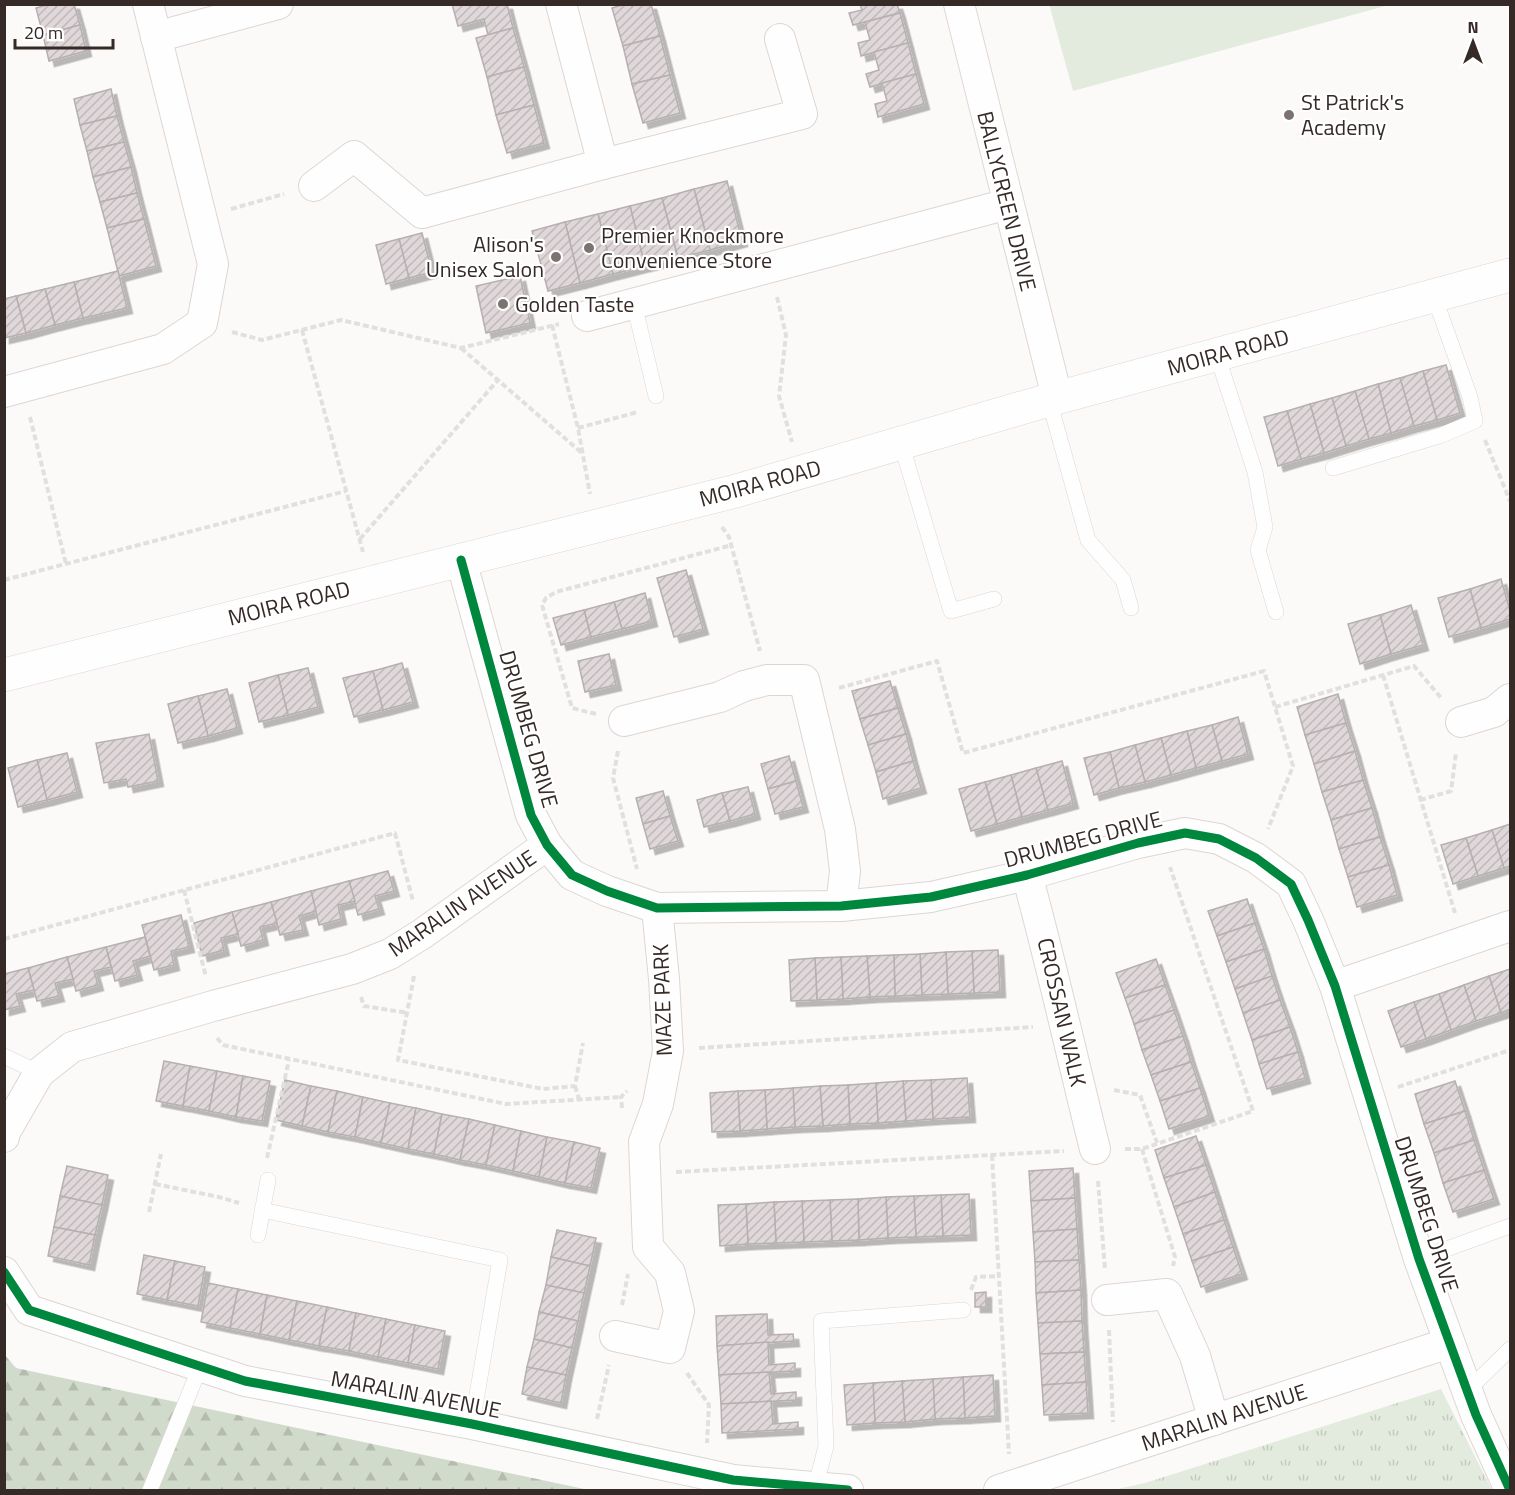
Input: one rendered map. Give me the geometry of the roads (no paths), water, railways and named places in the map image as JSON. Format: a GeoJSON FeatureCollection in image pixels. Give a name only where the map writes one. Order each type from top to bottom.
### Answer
{"type":"FeatureCollection","features":[{"type":"Feature","properties":{"kind":"highway","name":"MOIRA ROAD"},"geometry":{"type":"LineString","coordinates":[[4,675],[723,494],[1053,398],[1510,275]]}},
{"type":"Feature","properties":{"kind":"street"},"geometry":{"type":"LineString","coordinates":[[14,390],[163,349],[202,323],[213,264],[148,4]]}},
{"type":"Feature","properties":{"kind":"street"},"geometry":{"type":"LineString","coordinates":[[156,37],[278,4]]}},
{"type":"Feature","properties":{"kind":"street"},"geometry":{"type":"LineString","coordinates":[[561,4],[603,164]]}},
{"type":"Feature","properties":{"kind":"street","name":"BALLYCREEN DRIVE"},"geometry":{"type":"LineString","coordinates":[[959,4],[1053,398]]}},
{"type":"Feature","properties":{"kind":"street"},"geometry":{"type":"LineString","coordinates":[[314,186],[354,156],[422,213],[802,114],[780,39]]}},
{"type":"Feature","properties":{"kind":"street"},"geometry":{"type":"LineString","coordinates":[[587,316],[1008,204]]}},
{"type":"Feature","properties":{"kind":"street","name":"DRUMBEG DRIVE"},"geometry":{"type":"LineString","coordinates":[[461,560],[531,815],[548,845],[572,875],[607,891],[646,903],[841,906],[931,897],[1027,875],[1138,843],[1185,833],[1219,839],[1256,858],[1291,884],[1335,986],[1419,1259],[1449,1343],[1476,1415],[1510,1491]]}},
{"type":"Feature","properties":{"kind":"street"},"geometry":{"type":"LineString","coordinates":[[624,721],[720,698],[744,686],[767,680],[804,680],[840,829],[845,871],[841,906]]}},
{"type":"Feature","properties":{"kind":"street"},"geometry":{"type":"LineString","coordinates":[[1461,722],[1494,712],[1510,699]]}},
{"type":"Feature","properties":{"kind":"street","name":"MARALIN AVENUE"},"geometry":{"type":"LineString","coordinates":[[4,1137],[39,1073],[72,1047],[352,969],[390,954],[548,845]]}},
{"type":"Feature","properties":{"kind":"street","name":"CROSSAN WALK"},"geometry":{"type":"LineString","coordinates":[[1027,875],[1050,956],[1063,1024],[1095,1149]]}},
{"type":"Feature","properties":{"kind":"street","name":"MAZE PARK"},"geometry":{"type":"LineString","coordinates":[[615,1336],[670,1348],[679,1311],[670,1273],[648,1247],[644,1142],[658,1104],[668,1051],[664,979],[646,903]]}},
{"type":"Feature","properties":{"kind":"street"},"geometry":{"type":"LineString","coordinates":[[1335,986],[1510,926]]}},
{"type":"Feature","properties":{"kind":"street","name":"MARALIN AVENUE"},"geometry":{"type":"LineString","coordinates":[[4,1272],[29,1310],[245,1382],[472,1424],[733,1480],[848,1491]]}},
{"type":"Feature","properties":{"kind":"street"},"geometry":{"type":"LineString","coordinates":[[1107,1300],[1167,1294],[1196,1356],[1214,1420]]}},
{"type":"Feature","properties":{"kind":"street","name":"MARALIN AVENUE"},"geometry":{"type":"LineString","coordinates":[[1005,1489],[1449,1343]]}},
{"type":"Feature","properties":{"kind":"lane"},"geometry":{"type":"LineString","coordinates":[[1334,468],[1442,435],[1475,421],[1470,397],[1434,296]]}},
{"type":"Feature","properties":{"kind":"lane"},"geometry":{"type":"LineString","coordinates":[[634,304],[656,396]]}},
{"type":"Feature","properties":{"kind":"lane"},"geometry":{"type":"LineString","coordinates":[[1216,355],[1255,472],[1265,527],[1258,550],[1276,612]]}},
{"type":"Feature","properties":{"kind":"lane"},"geometry":{"type":"LineString","coordinates":[[1053,398],[1088,540],[1123,580],[1131,608]]}},
{"type":"Feature","properties":{"kind":"lane"},"geometry":{"type":"LineString","coordinates":[[901,443],[951,611],[994,599]]}},
{"type":"Feature","properties":{"kind":"lane"},"geometry":{"type":"LineString","coordinates":[[4,1056],[39,1073]]}},
{"type":"Feature","properties":{"kind":"lane"},"geometry":{"type":"LineString","coordinates":[[258,1235],[268,1180]]}},
{"type":"Feature","properties":{"kind":"lane","name":"MARALIN AVENUE"},"geometry":{"type":"LineString","coordinates":[[262,1210],[500,1260],[472,1424]]}},
{"type":"Feature","properties":{"kind":"lane"},"geometry":{"type":"LineString","coordinates":[[1419,1259],[1510,1226]]}},
{"type":"Feature","properties":{"kind":"lane"},"geometry":{"type":"LineString","coordinates":[[815,1489],[826,1446],[821,1321],[963,1311]]}},
{"type":"Feature","properties":{"kind":"lane"},"geometry":{"type":"LineString","coordinates":[[1467,1391],[1510,1349]]}},
{"type":"Feature","properties":{"kind":"lane"},"geometry":{"type":"LineString","coordinates":[[150,1491],[200,1367]]}},
{"type":"Feature","properties":{"kind":"place","name":"St Patrick's Academy"},"geometry":{"type":"Point","coordinates":[1289,115]}},
{"type":"Feature","properties":{"kind":"place","name":"Premier Knockmore Convenience Store"},"geometry":{"type":"Point","coordinates":[589,248]}},
{"type":"Feature","properties":{"kind":"place","name":"Alison's Unisex Salon"},"geometry":{"type":"Point","coordinates":[556,257]}},
{"type":"Feature","properties":{"kind":"place","name":"Golden Taste"},"geometry":{"type":"Point","coordinates":[503,304]}}]}
